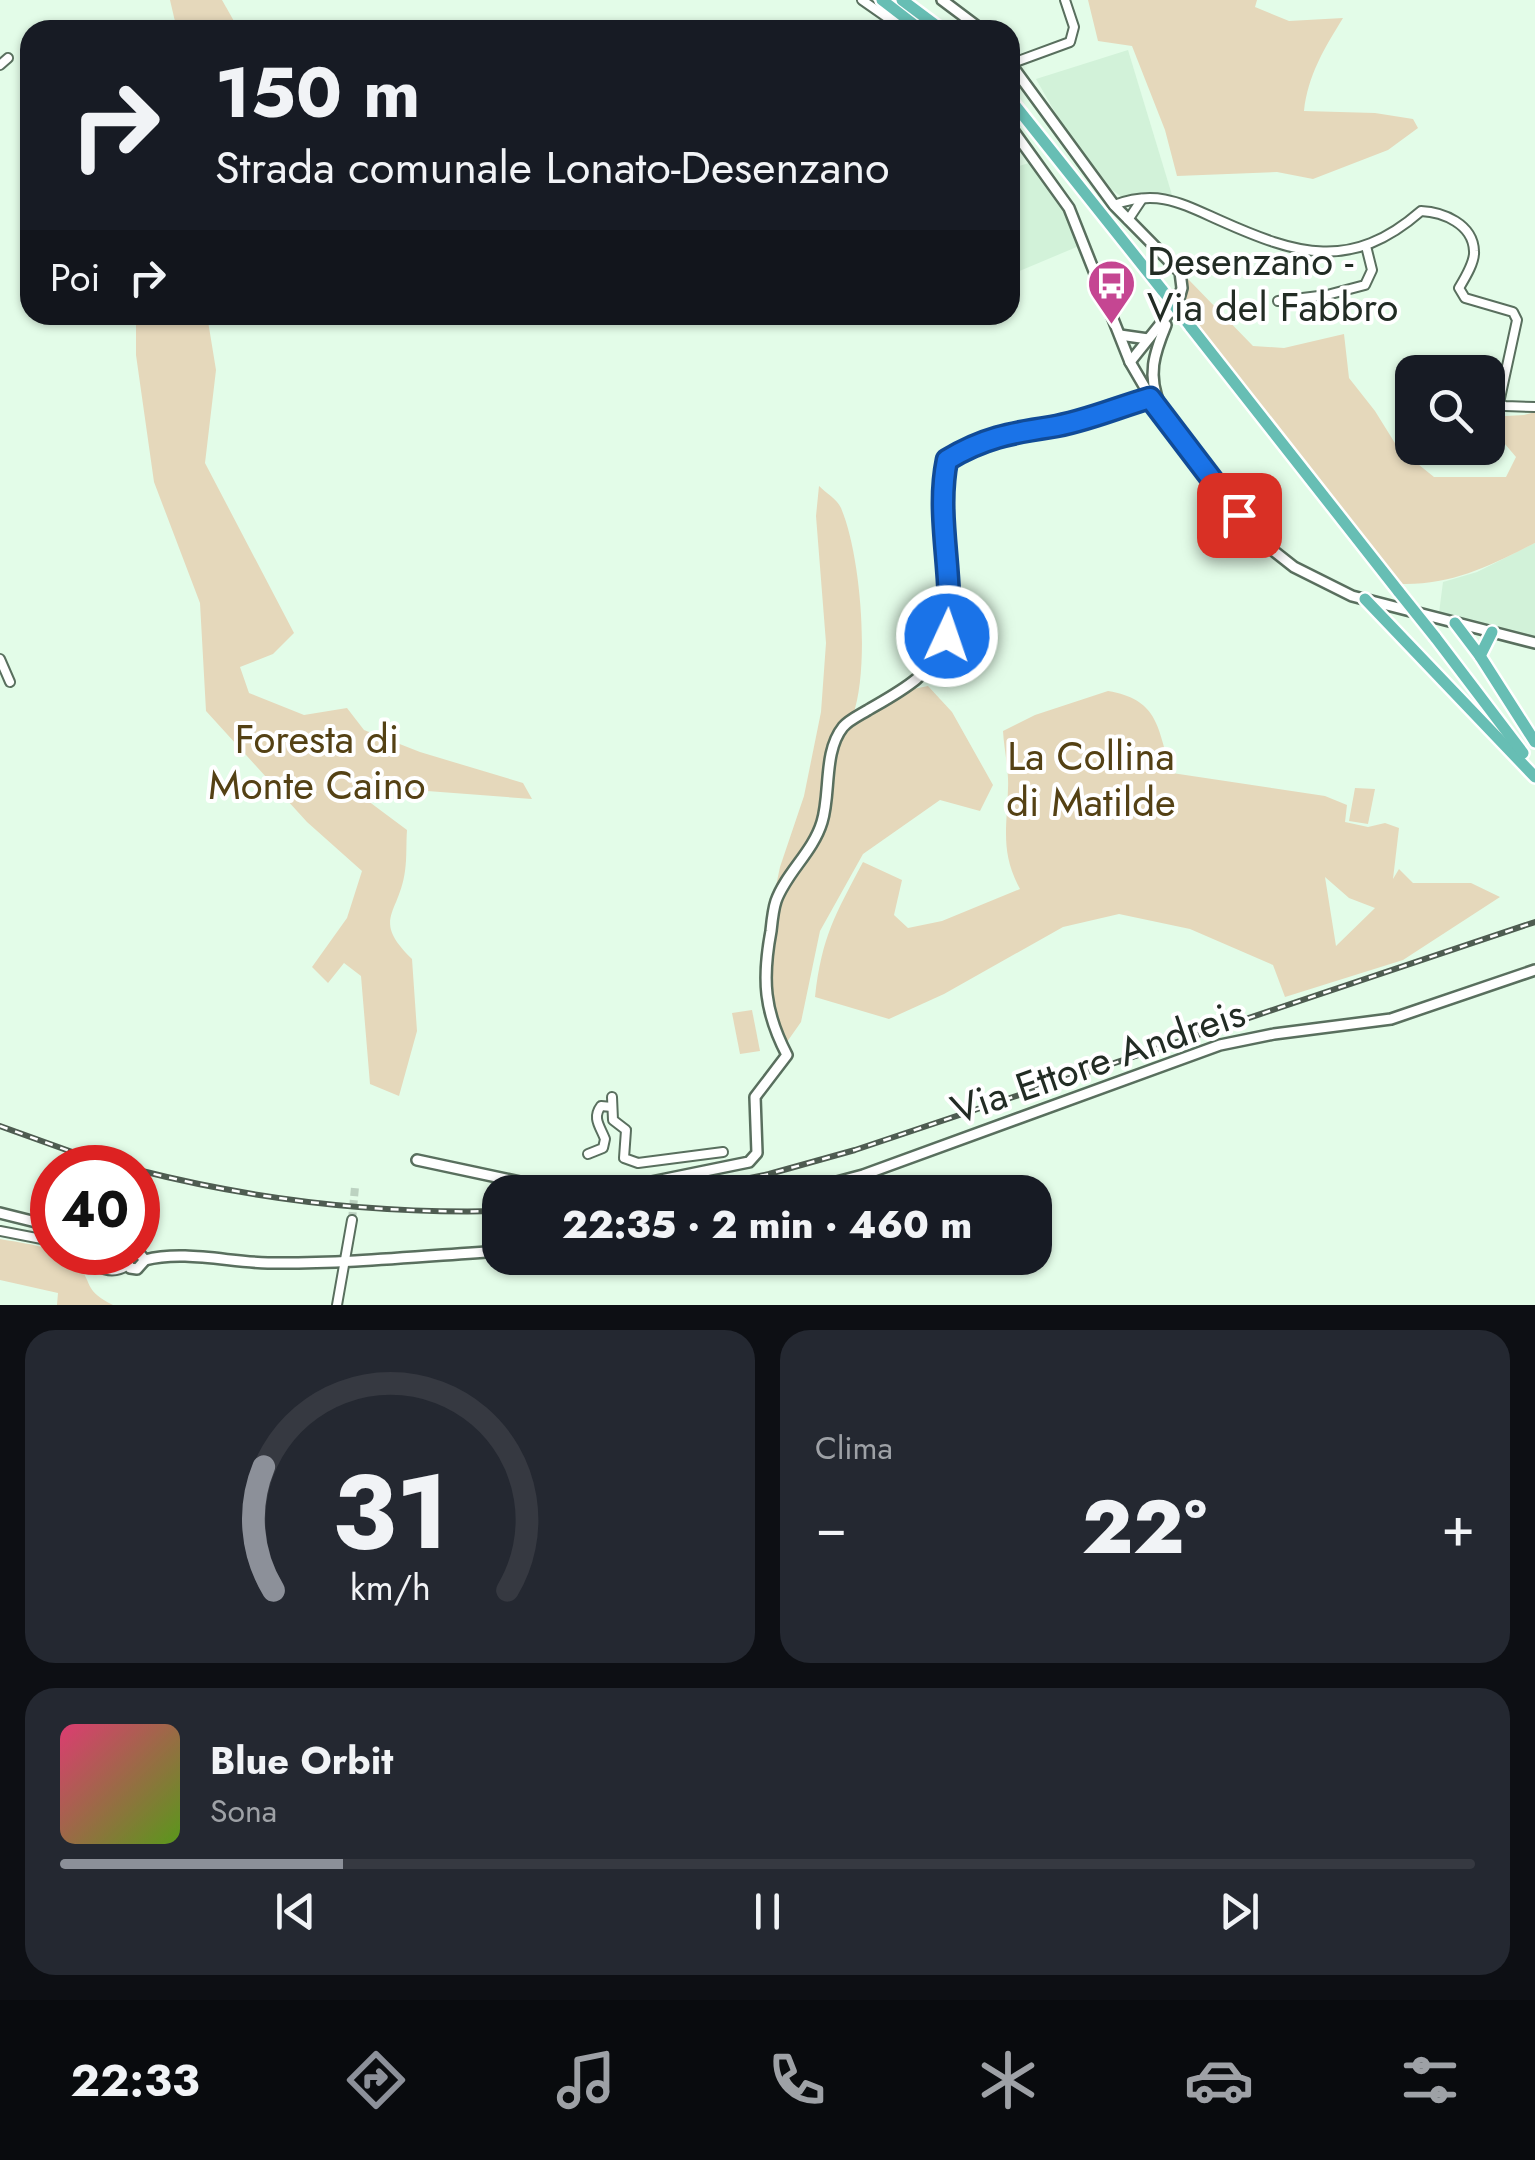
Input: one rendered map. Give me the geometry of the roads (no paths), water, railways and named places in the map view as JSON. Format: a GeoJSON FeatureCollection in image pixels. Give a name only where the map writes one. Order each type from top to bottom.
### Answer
{"type":"FeatureCollection","features":[{"type":"Feature","properties":{"kind":"highway"},"geometry":{"type":"LineString","coordinates":[[882,0],[908,20]]}},
{"type":"Feature","properties":{"kind":"highway"},"geometry":{"type":"LineString","coordinates":[[902,0],[929,20]]}},
{"type":"Feature","properties":{"kind":"highway"},"geometry":{"type":"LineString","coordinates":[[1020,112],[1535,768]]}},
{"type":"Feature","properties":{"kind":"highway"},"geometry":{"type":"LineString","coordinates":[[1365,599],[1535,777]]}},
{"type":"Feature","properties":{"kind":"highway"},"geometry":{"type":"LineString","coordinates":[[1455,623],[1535,742]]}},
{"type":"Feature","properties":{"kind":"highway"},"geometry":{"type":"LineString","coordinates":[[1480,656],[1492,632]]}},
{"type":"Feature","properties":{"kind":"street"},"geometry":{"type":"LineString","coordinates":[[862,0],[891,20]]}},
{"type":"Feature","properties":{"kind":"street"},"geometry":{"type":"LineString","coordinates":[[942,0],[969,20]]}},
{"type":"Feature","properties":{"kind":"street"},"geometry":{"type":"LineString","coordinates":[[1020,60],[1070,42],[1074,27],[1065,0]]}},
{"type":"Feature","properties":{"kind":"street"},"geometry":{"type":"LineString","coordinates":[[1020,78],[1114,205],[1180,272],[1180,296],[1154,353],[1152,378],[1164,413]]}},
{"type":"Feature","properties":{"kind":"street"},"geometry":{"type":"LineString","coordinates":[[1020,140],[1069,208],[1130,362],[1150,398],[1256,537],[1316,580],[1365,599],[1535,643]]}},
{"type":"Feature","properties":{"kind":"street"},"geometry":{"type":"LineString","coordinates":[[1114,205],[1142,199],[1174,199],[1255,234],[1318,254],[1366,246],[1421,211],[1438,212],[1454,220],[1471,239],[1475,254],[1460,288],[1464,298],[1514,312],[1517,320],[1499,403],[1535,408]]}},
{"type":"Feature","properties":{"kind":"street"},"geometry":{"type":"LineString","coordinates":[[1128,220],[1142,199]]}},
{"type":"Feature","properties":{"kind":"street"},"geometry":{"type":"LineString","coordinates":[[1278,301],[1365,285],[1372,270],[1366,246]]}},
{"type":"Feature","properties":{"kind":"street"},"geometry":{"type":"LineString","coordinates":[[1130,362],[1168,318]]}},
{"type":"Feature","properties":{"kind":"street"},"geometry":{"type":"LineString","coordinates":[[1120,334],[1148,339]]}},
{"type":"Feature","properties":{"kind":"street"},"geometry":{"type":"LineString","coordinates":[[1130,362],[1154,353]]}},
{"type":"Feature","properties":{"kind":"street"},"geometry":{"type":"LineString","coordinates":[[417,1160],[568,1192],[607,1192],[749,1162],[757,1153],[755,1097],[787,1055],[771,1025],[766,996],[765,962],[776,900],[820,827],[836,738],[846,724],[913,683],[936,660],[947,636],[951,607],[943,478],[947,460],[996,436],[1053,427],[1150,398]]}},
{"type":"Feature","properties":{"kind":"street"},"geometry":{"type":"LineString","coordinates":[[0,659],[10,682]]}},
{"type":"Feature","properties":{"kind":"street","name":"Via Ettore Andreis"},"geometry":{"type":"LineString","coordinates":[[863,1175],[1220,1045],[1274,1034],[1391,1020],[1535,970]]}},
{"type":"Feature","properties":{"kind":"street"},"geometry":{"type":"LineString","coordinates":[[588,1154],[603,1148],[606,1139],[596,1113],[612,1102],[614,1120],[626,1130],[622,1148],[629,1162],[723,1152]]}},
{"type":"Feature","properties":{"kind":"street"},"geometry":{"type":"LineString","coordinates":[[0,1213],[30,1220]]}},
{"type":"Feature","properties":{"kind":"street"},"geometry":{"type":"LineString","coordinates":[[336,1305],[352,1220]]}},
{"type":"Feature","properties":{"kind":"street"},"geometry":{"type":"LineString","coordinates":[[0,1231],[30,1237]]}},
{"type":"Feature","properties":{"kind":"street"},"geometry":{"type":"LineString","coordinates":[[160,1254],[228,1262],[482,1252]]}},
{"type":"Feature","properties":{"kind":"tunnel"},"geometry":{"type":"LineString","coordinates":[[352,1220],[355,1187]]}},
{"type":"Feature","properties":{"kind":"railway"},"geometry":{"type":"LineString","coordinates":[[764,1175],[855,1150],[1535,922]]}},
{"type":"Feature","properties":{"kind":"railway"},"geometry":{"type":"LineString","coordinates":[[0,1126],[53,1145]]}},
{"type":"Feature","properties":{"kind":"railway"},"geometry":{"type":"LineString","coordinates":[[160,1175],[317,1203],[482,1211]]}},
{"type":"Feature","properties":{"kind":"place","name":"Desenzano - Via del Fabbro"},"geometry":{"type":"Point","coordinates":[1112,326]}},
{"type":"Feature","properties":{"kind":"park label","name":"Foresta di Monte Caino"},"geometry":{"type":"Point","coordinates":[317,762]}},
{"type":"Feature","properties":{"kind":"park label","name":"La Collina di Matilde"},"geometry":{"type":"Point","coordinates":[1091,779]}}]}
